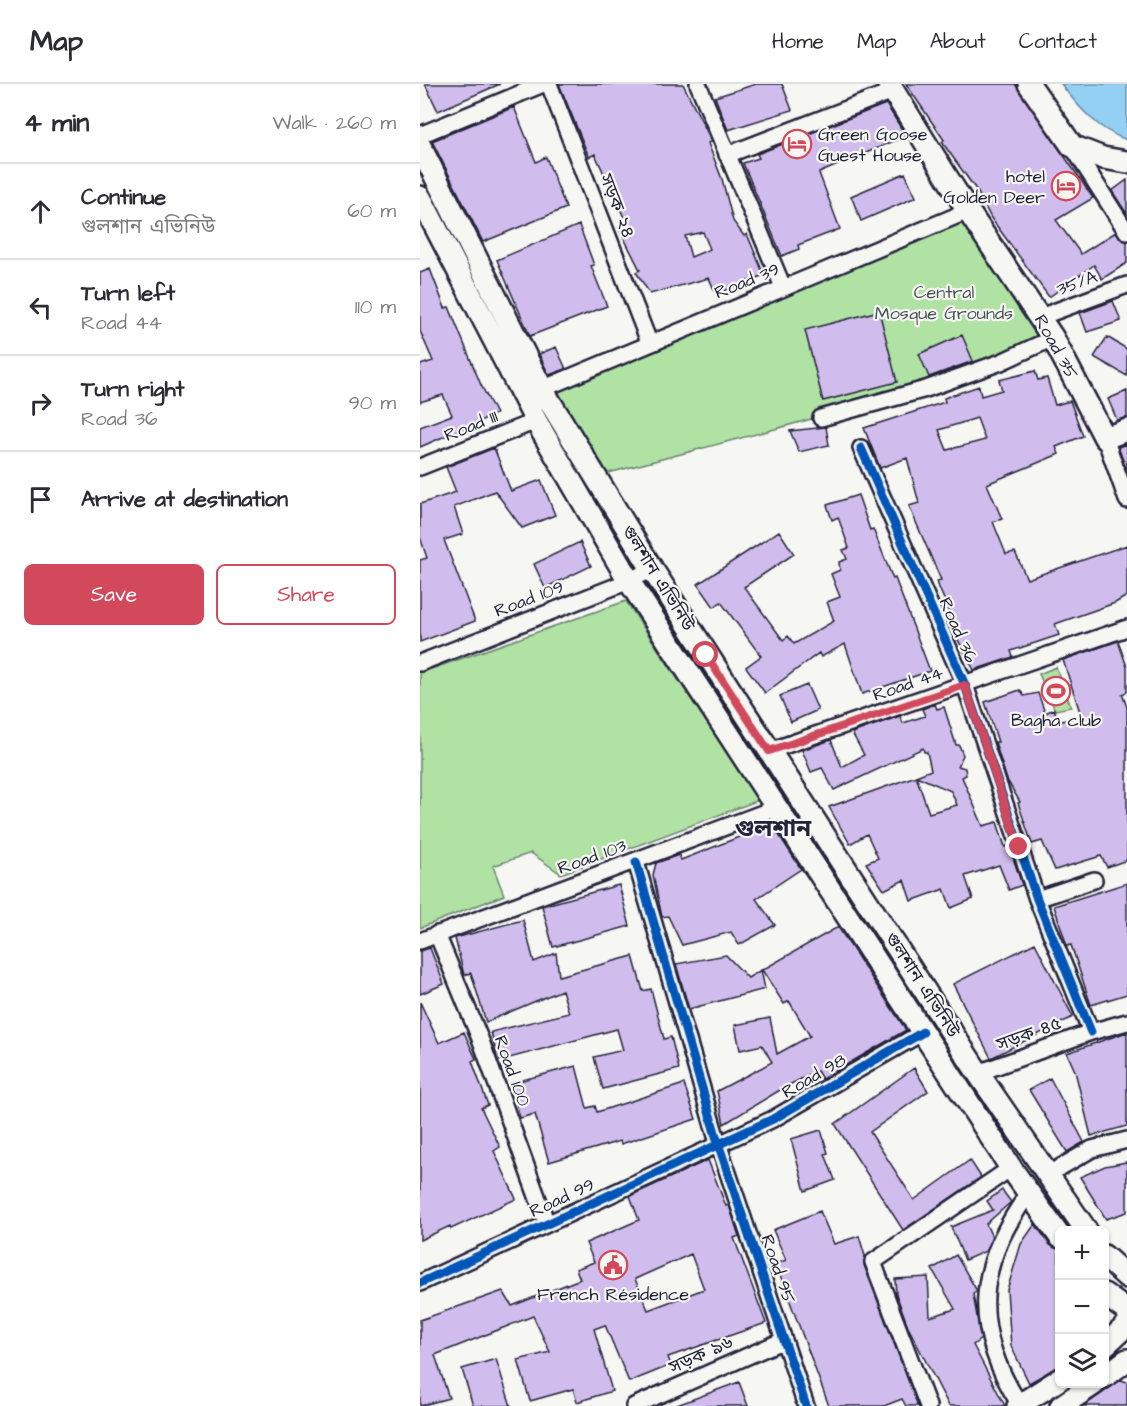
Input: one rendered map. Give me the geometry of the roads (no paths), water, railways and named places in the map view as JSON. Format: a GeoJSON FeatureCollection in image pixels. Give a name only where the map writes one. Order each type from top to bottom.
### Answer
{"type":"FeatureCollection","features":[{"type":"Feature","properties":{"kind":"main road"},"geometry":{"type":"LineString","coordinates":[[1029,84],[1072,146],[1103,158],[1127,162]]}},
{"type":"Feature","properties":{"kind":"main road","name":"Road 35"},"geometry":{"type":"LineString","coordinates":[[891,88],[968,211],[1053,338],[1105,438]]}},
{"type":"Feature","properties":{"kind":"main road","name":"গুলশান এভিনিউ"},"geometry":{"type":"LineString","coordinates":[[420,146],[542,389],[652,569],[978,1073],[1083,1226]]}},
{"type":"Feature","properties":{"kind":"main road","name":"গুলশান এভিনিউ"},"geometry":{"type":"LineString","coordinates":[[420,198],[536,421],[629,581],[1011,1168],[1055,1231]]}},
{"type":"Feature","properties":{"kind":"main road"},"geometry":{"type":"LineString","coordinates":[[1105,438],[1127,430]]}},
{"type":"Feature","properties":{"kind":"main road"},"geometry":{"type":"LineString","coordinates":[[1109,1260],[1127,1276]]}},
{"type":"Feature","properties":{"kind":"main road"},"geometry":{"type":"LineString","coordinates":[[1109,1298],[1127,1311]]}},
{"type":"Feature","properties":{"kind":"main road"},"geometry":{"type":"LineString","coordinates":[[1109,1341],[1127,1325]]}},
{"type":"Feature","properties":{"kind":"main road"},"geometry":{"type":"LineString","coordinates":[[1109,1373],[1127,1360]]}},
{"type":"Feature","properties":{"kind":"main road"},"geometry":{"type":"LineString","coordinates":[[1019,1405],[1055,1382]]}},
{"type":"Feature","properties":{"kind":"main road"},"geometry":{"type":"LineString","coordinates":[[1061,1406],[1087,1388]]}},
{"type":"Feature","properties":{"kind":"street"},"geometry":{"type":"LineString","coordinates":[[420,135],[543,84]]}},
{"type":"Feature","properties":{"kind":"street","name":"সড়ক ২৪"},"geometry":{"type":"LineString","coordinates":[[549,84],[650,342]]}},
{"type":"Feature","properties":{"kind":"street"},"geometry":{"type":"LineString","coordinates":[[698,84],[783,287]]}},
{"type":"Feature","properties":{"kind":"street"},"geometry":{"type":"LineString","coordinates":[[727,155],[891,88]]}},
{"type":"Feature","properties":{"kind":"street"},"geometry":{"type":"LineString","coordinates":[[1072,146],[1127,232]]}},
{"type":"Feature","properties":{"kind":"street","name":"Road 39"},"geometry":{"type":"LineString","coordinates":[[542,389],[968,211]]}},
{"type":"Feature","properties":{"kind":"street","name":"35/A"},"geometry":{"type":"LineString","coordinates":[[1040,317],[1127,285]]}},
{"type":"Feature","properties":{"kind":"street"},"geometry":{"type":"LineString","coordinates":[[821,418],[926,389],[1001,362],[1053,338]]}},
{"type":"Feature","properties":{"kind":"street","name":"Road 111"},"geometry":{"type":"LineString","coordinates":[[420,467],[536,421]]}},
{"type":"Feature","properties":{"kind":"street","name":"Road 35"},"geometry":{"type":"LineString","coordinates":[[1105,438],[1127,500]]}},
{"type":"Feature","properties":{"kind":"street","name":"Road 36"},"geometry":{"type":"LineString","coordinates":[[861,448],[965,685],[1037,899],[1091,1032]]}},
{"type":"Feature","properties":{"kind":"street","name":"Road 109"},"geometry":{"type":"LineString","coordinates":[[420,663],[629,581],[652,569]]}},
{"type":"Feature","properties":{"kind":"street","name":"Road 44"},"geometry":{"type":"LineString","coordinates":[[769,751],[1127,628]]}},
{"type":"Feature","properties":{"kind":"street","name":"Road 103"},"geometry":{"type":"LineString","coordinates":[[420,940],[636,862],[776,808]]}},
{"type":"Feature","properties":{"kind":"street","name":"Road 95"},"geometry":{"type":"LineString","coordinates":[[636,862],[718,1143],[806,1406]]}},
{"type":"Feature","properties":{"kind":"street"},"geometry":{"type":"LineString","coordinates":[[1037,899],[1094,880]]}},
{"type":"Feature","properties":{"kind":"street","name":"Road 100"},"geometry":{"type":"LineString","coordinates":[[437,934],[481,1041],[547,1224]]}},
{"type":"Feature","properties":{"kind":"street","name":"সড়ক ৪৫"},"geometry":{"type":"LineString","coordinates":[[978,1073],[1091,1032],[1127,1022]]}},
{"type":"Feature","properties":{"kind":"street","name":"Road 98"},"geometry":{"type":"LineString","coordinates":[[718,1143],[774,1119],[923,1032]]}},
{"type":"Feature","properties":{"kind":"street"},"geometry":{"type":"LineString","coordinates":[[1047,1175],[1092,1149],[1127,1140]]}},
{"type":"Feature","properties":{"kind":"street","name":"Road 99"},"geometry":{"type":"LineString","coordinates":[[420,1283],[718,1143]]}},
{"type":"Feature","properties":{"kind":"street"},"geometry":{"type":"LineString","coordinates":[[928,1406],[873,1262],[1011,1168]]}},
{"type":"Feature","properties":{"kind":"street"},"geometry":{"type":"LineString","coordinates":[[1019,1405],[997,1365],[987,1321],[986,1298],[993,1254],[1003,1231],[1029,1193]]}},
{"type":"Feature","properties":{"kind":"street","name":"সড়ক ৯৬"},"geometry":{"type":"LineString","coordinates":[[634,1406],[784,1340]]}},
{"type":"Feature","properties":{"kind":"water"},"geometry":{"type":"Polygon","coordinates":[[[1061,84],[1127,84],[1127,140],[1098,124],[1061,84]]]}},
{"type":"Feature","properties":{"kind":"place","name":"Green Goose Guest House"},"geometry":{"type":"Point","coordinates":[797,144]}},
{"type":"Feature","properties":{"kind":"place","name":"hotel Golden Deer"},"geometry":{"type":"Point","coordinates":[1066,186]}},
{"type":"Feature","properties":{"kind":"place","name":"Bagha club"},"geometry":{"type":"Point","coordinates":[1056,691]}},
{"type":"Feature","properties":{"kind":"place","name":"French Résidence"},"geometry":{"type":"Point","coordinates":[613,1265]}},
{"type":"Feature","properties":{"kind":"district","name":"গুলশান"},"geometry":{"type":"Point","coordinates":[773,829]}},
{"type":"Feature","properties":{"kind":"park label","name":"Central Mosque Grounds"},"geometry":{"type":"Point","coordinates":[944,302]}}]}
